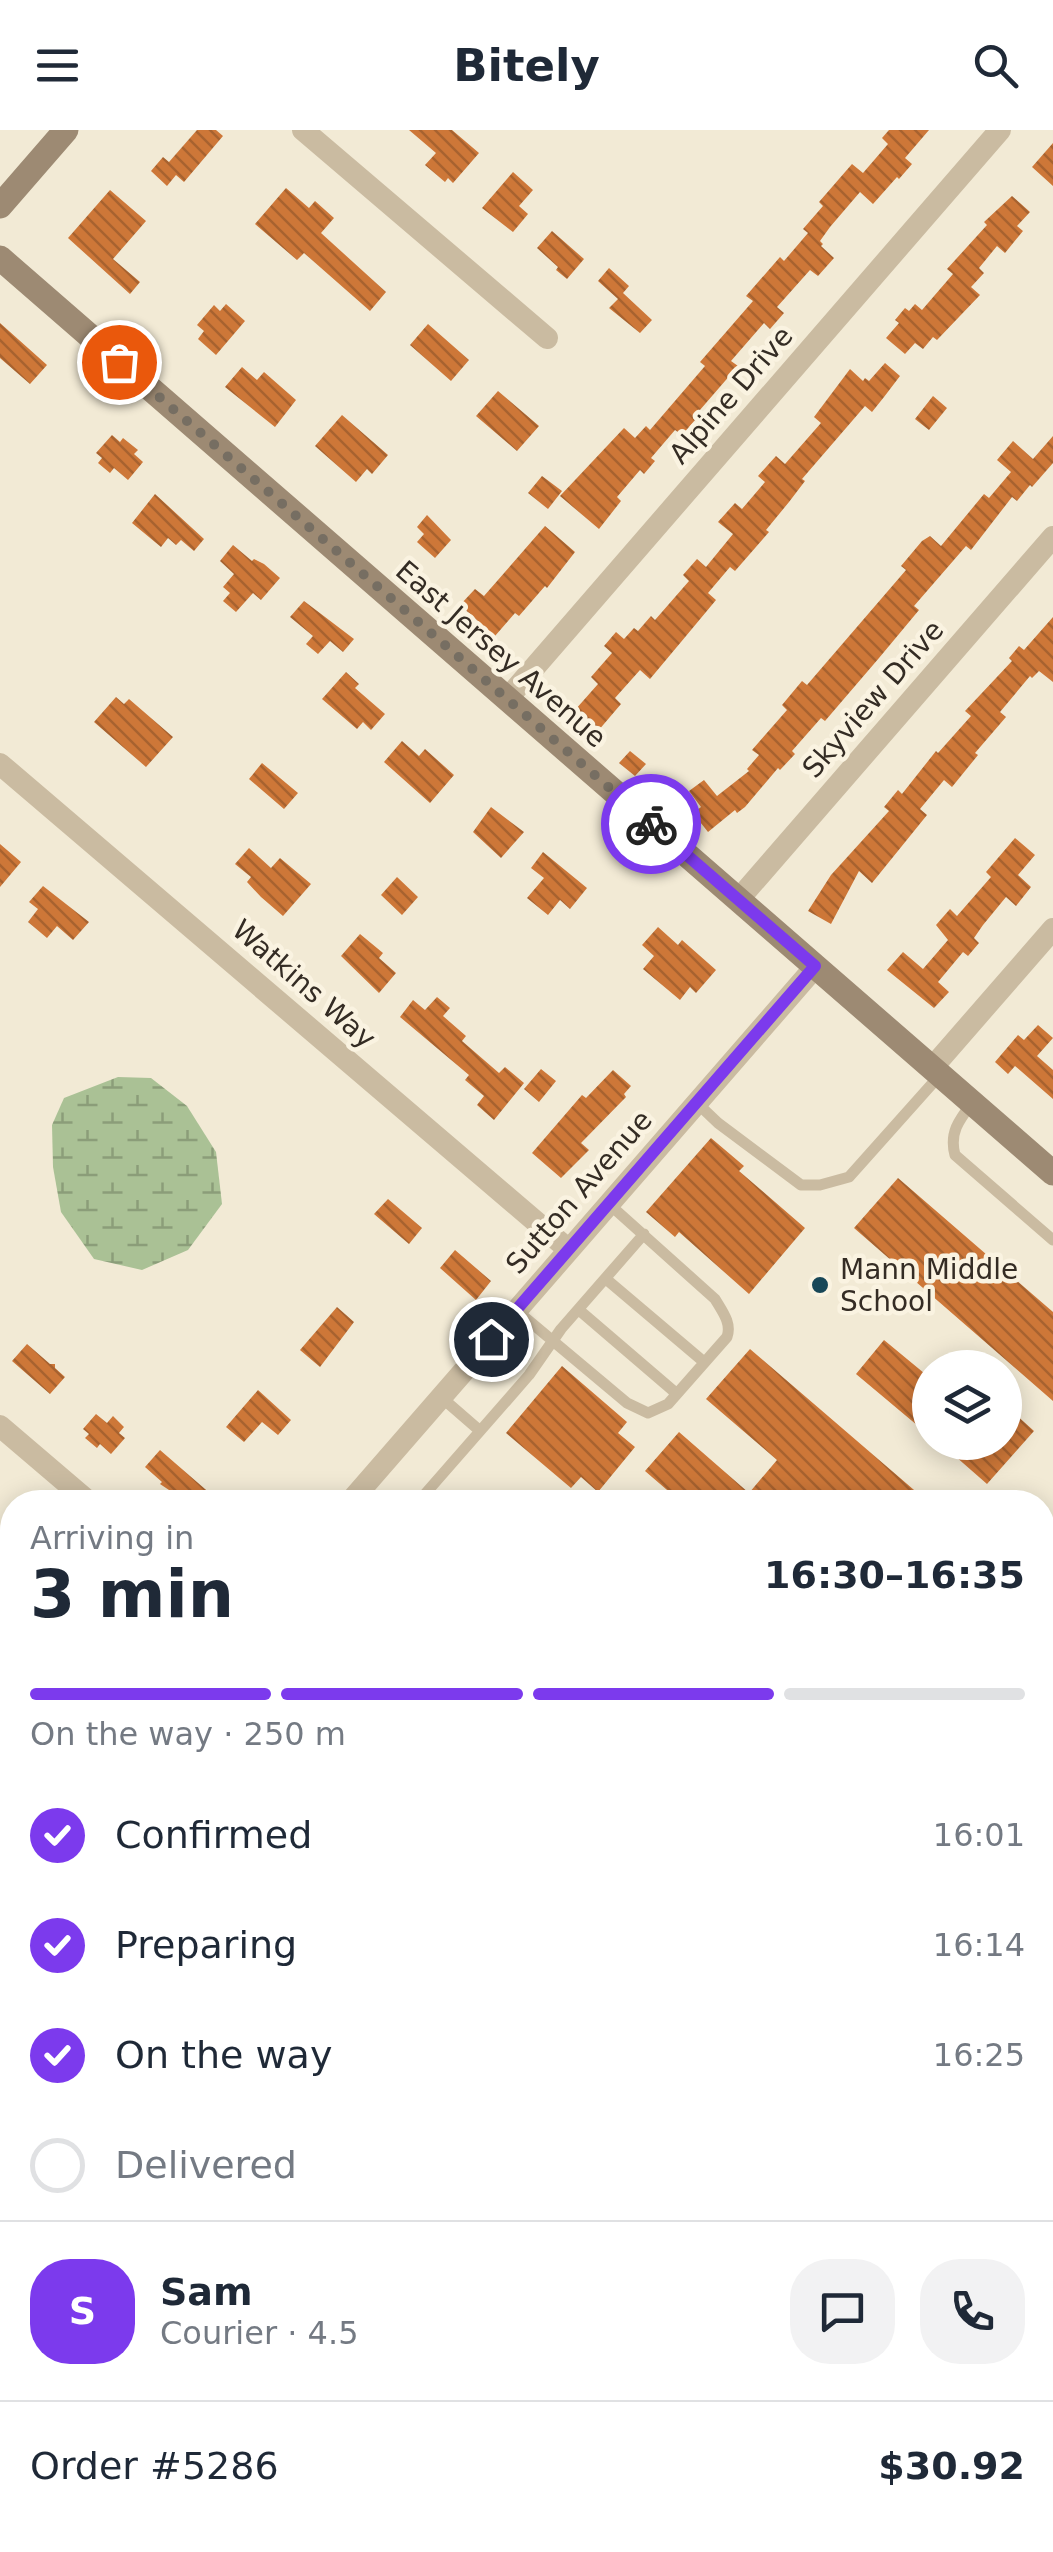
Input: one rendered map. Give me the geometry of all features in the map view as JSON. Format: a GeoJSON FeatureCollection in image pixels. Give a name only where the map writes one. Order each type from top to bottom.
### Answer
{"type":"FeatureCollection","features":[{"type":"Feature","properties":{"kind":"street"},"geometry":{"type":"LineString","coordinates":[[0,206],[66,130]]}},
{"type":"Feature","properties":{"kind":"street"},"geometry":{"type":"LineString","coordinates":[[302,130],[547,338]]}},
{"type":"Feature","properties":{"kind":"street","name":"Alpine Drive"},"geometry":{"type":"LineString","coordinates":[[507,699],[1000,130]]}},
{"type":"Feature","properties":{"kind":"street","name":"East Jersey Avenue"},"geometry":{"type":"LineString","coordinates":[[0,258],[1053,1173]]}},
{"type":"Feature","properties":{"kind":"street","name":"Skyview Drive"},"geometry":{"type":"LineString","coordinates":[[738,900],[1053,537]]}},
{"type":"Feature","properties":{"kind":"street","name":"Watkins Way"},"geometry":{"type":"LineString","coordinates":[[0,764],[568,1250]]}},
{"type":"Feature","properties":{"kind":"street"},"geometry":{"type":"LineString","coordinates":[[936,1072],[1053,929]]}},
{"type":"Feature","properties":{"kind":"street","name":"Sutton Avenue"},"geometry":{"type":"LineString","coordinates":[[360,1490],[815,966]]}},
{"type":"Feature","properties":{"kind":"street"},"geometry":{"type":"LineString","coordinates":[[0,1426],[75,1490]]}},
{"type":"Feature","properties":{"kind":"lane"},"geometry":{"type":"LineString","coordinates":[[696,1103],[800,1185],[820,1185],[849,1177],[936,1072]]}},
{"type":"Feature","properties":{"kind":"lane"},"geometry":{"type":"LineString","coordinates":[[972,1103],[955,1125],[955,1156],[1053,1240]]}},
{"type":"Feature","properties":{"kind":"lane"},"geometry":{"type":"LineString","coordinates":[[516,1310],[626,1403],[648,1413],[668,1404],[677,1394],[726,1337],[726,1318],[714,1299],[608,1204]]}},
{"type":"Feature","properties":{"kind":"lane"},"geometry":{"type":"LineString","coordinates":[[428,1490],[644,1234]]}},
{"type":"Feature","properties":{"kind":"lane"},"geometry":{"type":"LineString","coordinates":[[606,1279],[704,1362]]}},
{"type":"Feature","properties":{"kind":"lane"},"geometry":{"type":"LineString","coordinates":[[579,1310],[677,1394]]}},
{"type":"Feature","properties":{"kind":"lane"},"geometry":{"type":"LineString","coordinates":[[441,1397],[479,1430]]}},
{"type":"Feature","properties":{"kind":"green space"},"geometry":{"type":"Polygon","coordinates":[[[118,1077],[151,1078],[187,1106],[216,1152],[222,1204],[188,1250],[142,1270],[94,1259],[61,1212],[53,1167],[52,1125],[64,1098],[118,1077]]]}},
{"type":"Feature","properties":{"kind":"building"},"geometry":{"type":"Polygon","coordinates":[[[197,130],[216,130],[223,136],[184,182],[176,175],[167,186],[151,171],[163,157],[169,162],[197,130]]]}},
{"type":"Feature","properties":{"kind":"building"},"geometry":{"type":"Polygon","coordinates":[[[409,130],[452,130],[479,153],[453,183],[448,178],[445,182],[425,165],[436,153],[409,130]]]}},
{"type":"Feature","properties":{"kind":"building"},"geometry":{"type":"Polygon","coordinates":[[[889,130],[929,130],[905,158],[912,164],[899,179],[873,204],[860,192],[830,227],[820,241],[834,258],[818,276],[810,270],[777,307],[784,313],[770,329],[764,323],[731,361],[738,366],[682,435],[675,430],[651,458],[655,461],[644,474],[640,470],[617,497],[621,501],[599,529],[560,496],[624,428],[635,438],[646,426],[650,430],[705,366],[700,362],[753,301],[746,296],[780,257],[784,261],[808,233],[803,229],[823,206],[819,202],[852,164],[863,173],[888,144],[882,138],[889,130]]]}},
{"type":"Feature","properties":{"kind":"building"},"geometry":{"type":"Polygon","coordinates":[[[1053,143],[1053,186],[1032,167],[1053,143]]]}},
{"type":"Feature","properties":{"kind":"building"},"geometry":{"type":"Polygon","coordinates":[[[513,172],[533,190],[519,206],[528,214],[513,232],[482,208],[513,172]]]}},
{"type":"Feature","properties":{"kind":"building"},"geometry":{"type":"Polygon","coordinates":[[[286,188],[309,208],[315,201],[334,218],[321,233],[386,292],[370,311],[304,253],[297,260],[255,224],[286,188]]]}},
{"type":"Feature","properties":{"kind":"building"},"geometry":{"type":"Polygon","coordinates":[[[110,190],[146,221],[113,259],[140,282],[130,294],[68,238],[110,190]]]}},
{"type":"Feature","properties":{"kind":"building"},"geometry":{"type":"Polygon","coordinates":[[[1012,196],[1030,212],[1017,226],[1023,231],[1005,253],[997,246],[979,268],[984,273],[971,287],[980,295],[937,340],[933,337],[923,349],[915,343],[905,354],[886,338],[899,323],[895,320],[905,308],[909,311],[915,304],[922,310],[953,274],[947,269],[987,225],[984,222],[1012,196]]]}},
{"type":"Feature","properties":{"kind":"building"},"geometry":{"type":"Polygon","coordinates":[[[552,231],[584,259],[567,279],[537,248],[552,231]]]}},
{"type":"Feature","properties":{"kind":"building"},"geometry":{"type":"Polygon","coordinates":[[[609,268],[629,286],[623,293],[652,320],[640,333],[609,308],[618,299],[598,281],[609,268]]]}},
{"type":"Feature","properties":{"kind":"building"},"geometry":{"type":"Polygon","coordinates":[[[226,304],[245,321],[216,355],[198,339],[204,331],[197,325],[214,305],[220,311],[226,304]]]}},
{"type":"Feature","properties":{"kind":"building"},"geometry":{"type":"Polygon","coordinates":[[[0,323],[47,365],[30,384],[0,358],[0,323]]]}},
{"type":"Feature","properties":{"kind":"building"},"geometry":{"type":"Polygon","coordinates":[[[428,324],[469,360],[451,381],[410,345],[428,324]]]}},
{"type":"Feature","properties":{"kind":"building"},"geometry":{"type":"Polygon","coordinates":[[[885,363],[900,376],[884,397],[872,412],[865,406],[802,479],[805,481],[766,530],[769,532],[735,571],[730,567],[708,593],[716,600],[650,679],[640,670],[615,698],[621,704],[592,738],[571,720],[598,684],[591,677],[612,653],[604,646],[616,632],[624,639],[651,616],[655,620],[689,581],[683,575],[697,559],[706,567],[733,534],[718,522],[735,503],[742,509],[765,482],[758,476],[776,456],[785,464],[821,423],[814,417],[850,369],[863,381],[869,381],[885,363]]]}},
{"type":"Feature","properties":{"kind":"building"},"geometry":{"type":"Polygon","coordinates":[[[242,367],[257,380],[264,372],[296,400],[275,427],[225,387],[242,367]]]}},
{"type":"Feature","properties":{"kind":"building"},"geometry":{"type":"Polygon","coordinates":[[[498,391],[539,426],[517,451],[476,416],[498,391]]]}},
{"type":"Feature","properties":{"kind":"building"},"geometry":{"type":"Polygon","coordinates":[[[933,396],[947,408],[929,430],[915,419],[933,396]]]}},
{"type":"Feature","properties":{"kind":"building"},"geometry":{"type":"Polygon","coordinates":[[[342,415],[388,455],[372,474],[367,469],[356,482],[315,446],[342,415]]]}},
{"type":"Feature","properties":{"kind":"building"},"geometry":{"type":"Polygon","coordinates":[[[112,435],[138,450],[134,454],[143,462],[128,480],[114,468],[110,473],[98,463],[102,458],[96,453],[112,435]]]}},
{"type":"Feature","properties":{"kind":"building"},"geometry":{"type":"Polygon","coordinates":[[[1053,436],[1053,463],[1017,501],[1012,497],[971,550],[966,546],[914,606],[919,610],[825,721],[821,718],[792,751],[795,754],[745,807],[737,813],[735,810],[708,832],[693,813],[701,807],[689,791],[704,780],[717,796],[749,771],[759,755],[752,750],[787,710],[782,705],[802,681],[807,685],[906,570],[901,566],[922,541],[930,536],[941,546],[984,494],[989,498],[1011,472],[997,460],[1013,441],[1033,459],[1053,436]]]}},
{"type":"Feature","properties":{"kind":"building"},"geometry":{"type":"Polygon","coordinates":[[[542,476],[562,491],[548,509],[528,493],[542,476]]]}},
{"type":"Feature","properties":{"kind":"building"},"geometry":{"type":"Polygon","coordinates":[[[155,494],[204,539],[194,551],[181,540],[176,545],[168,538],[161,547],[132,523],[155,494]]]}},
{"type":"Feature","properties":{"kind":"building"},"geometry":{"type":"Polygon","coordinates":[[[427,515],[451,540],[435,558],[417,542],[424,534],[417,527],[427,515]]]}},
{"type":"Feature","properties":{"kind":"building"},"geometry":{"type":"Polygon","coordinates":[[[545,526],[575,552],[547,588],[519,616],[515,613],[495,636],[460,605],[475,589],[484,596],[545,526]]]}},
{"type":"Feature","properties":{"kind":"building"},"geometry":{"type":"Polygon","coordinates":[[[233,545],[280,578],[261,600],[253,593],[236,612],[223,601],[230,593],[223,587],[234,574],[220,561],[233,545]]]}},
{"type":"Feature","properties":{"kind":"building"},"geometry":{"type":"Polygon","coordinates":[[[304,601],[354,639],[343,652],[330,641],[318,654],[306,644],[313,636],[290,617],[304,601]]]}},
{"type":"Feature","properties":{"kind":"building"},"geometry":{"type":"Polygon","coordinates":[[[1053,617],[1053,682],[1039,671],[1030,676],[1000,712],[1006,717],[952,787],[944,780],[920,809],[927,815],[872,883],[859,871],[831,924],[808,911],[831,875],[889,811],[884,807],[898,790],[902,794],[936,751],[971,716],[965,711],[1012,661],[1009,658],[1019,646],[1024,650],[1053,617]]]}},
{"type":"Feature","properties":{"kind":"building"},"geometry":{"type":"Polygon","coordinates":[[[346,672],[359,684],[355,688],[385,714],[371,730],[363,722],[357,729],[322,699],[346,672]]]}},
{"type":"Feature","properties":{"kind":"building"},"geometry":{"type":"Polygon","coordinates":[[[116,697],[124,704],[129,699],[173,737],[146,767],[94,722],[116,697]]]}},
{"type":"Feature","properties":{"kind":"building"},"geometry":{"type":"Polygon","coordinates":[[[402,741],[419,756],[425,749],[454,775],[430,803],[384,762],[402,741]]]}},
{"type":"Feature","properties":{"kind":"building"},"geometry":{"type":"Polygon","coordinates":[[[630,751],[646,764],[635,776],[619,763],[630,751]]]}},
{"type":"Feature","properties":{"kind":"building"},"geometry":{"type":"Polygon","coordinates":[[[262,763],[298,793],[284,809],[249,779],[262,763]]]}},
{"type":"Feature","properties":{"kind":"building"},"geometry":{"type":"Polygon","coordinates":[[[491,807],[524,832],[501,858],[473,832],[491,807]]]}},
{"type":"Feature","properties":{"kind":"building"},"geometry":{"type":"Polygon","coordinates":[[[1015,838],[1035,855],[1018,875],[1031,887],[1016,906],[1006,897],[983,925],[974,938],[979,943],[968,956],[963,952],[938,982],[949,992],[934,1008],[887,970],[903,952],[923,969],[948,940],[936,925],[950,909],[957,916],[991,877],[986,872],[1015,838]]]}},
{"type":"Feature","properties":{"kind":"building"},"geometry":{"type":"Polygon","coordinates":[[[0,844],[21,862],[0,887],[0,844]]]}},
{"type":"Feature","properties":{"kind":"building"},"geometry":{"type":"Polygon","coordinates":[[[249,848],[271,868],[280,858],[311,884],[283,916],[247,882],[251,877],[235,864],[249,848]]]}},
{"type":"Feature","properties":{"kind":"building"},"geometry":{"type":"Polygon","coordinates":[[[543,852],[587,888],[570,909],[560,900],[548,915],[527,898],[544,878],[531,868],[543,852]]]}},
{"type":"Feature","properties":{"kind":"building"},"geometry":{"type":"Polygon","coordinates":[[[397,877],[418,897],[402,915],[381,895],[397,877]]]}},
{"type":"Feature","properties":{"kind":"building"},"geometry":{"type":"Polygon","coordinates":[[[43,886],[89,922],[73,940],[57,926],[47,938],[28,922],[38,909],[29,902],[43,886]]]}},
{"type":"Feature","properties":{"kind":"building"},"geometry":{"type":"Polygon","coordinates":[[[658,927],[678,945],[682,940],[716,970],[696,993],[690,987],[680,1000],[643,969],[654,956],[642,945],[658,927]]]}},
{"type":"Feature","properties":{"kind":"building"},"geometry":{"type":"Polygon","coordinates":[[[360,934],[383,953],[379,958],[396,973],[379,993],[341,956],[360,934]]]}},
{"type":"Feature","properties":{"kind":"building"},"geometry":{"type":"Polygon","coordinates":[[[437,997],[450,1008],[443,1016],[466,1036],[462,1041],[499,1073],[505,1067],[524,1083],[494,1120],[477,1105],[484,1096],[465,1080],[469,1075],[400,1017],[413,1000],[425,1010],[437,997]]]}},
{"type":"Feature","properties":{"kind":"building"},"geometry":{"type":"Polygon","coordinates":[[[1038,1025],[1053,1038],[1037,1056],[1053,1070],[1053,1099],[1015,1066],[1008,1074],[995,1062],[1018,1035],[1024,1040],[1038,1025]]]}},
{"type":"Feature","properties":{"kind":"building"},"geometry":{"type":"Polygon","coordinates":[[[541,1069],[556,1081],[539,1102],[524,1089],[541,1069]]]}},
{"type":"Feature","properties":{"kind":"building"},"geometry":{"type":"Polygon","coordinates":[[[613,1070],[631,1086],[624,1094],[626,1097],[581,1143],[589,1150],[561,1178],[532,1153],[582,1095],[586,1098],[613,1070]]]}},
{"type":"Feature","properties":{"kind":"building"},"geometry":{"type":"Polygon","coordinates":[[[711,1138],[744,1166],[739,1171],[805,1228],[749,1294],[679,1232],[675,1237],[646,1212],[711,1138]]]}},
{"type":"Feature","properties":{"kind":"building"},"geometry":{"type":"Polygon","coordinates":[[[898,1178],[1053,1312],[1053,1401],[1022,1374],[1022,1350],[994,1350],[854,1228],[898,1178]]]}},
{"type":"Feature","properties":{"kind":"building"},"geometry":{"type":"Polygon","coordinates":[[[388,1199],[422,1228],[409,1244],[374,1214],[388,1199]]]}},
{"type":"Feature","properties":{"kind":"building"},"geometry":{"type":"Polygon","coordinates":[[[455,1250],[491,1281],[476,1300],[440,1268],[455,1250]]]}},
{"type":"Feature","properties":{"kind":"building"},"geometry":{"type":"Polygon","coordinates":[[[337,1307],[354,1322],[320,1367],[300,1350],[337,1307]]]}},
{"type":"Feature","properties":{"kind":"building"},"geometry":{"type":"Polygon","coordinates":[[[884,1340],[912,1363],[912,1421],[856,1374],[884,1340]]]}},
{"type":"Feature","properties":{"kind":"building"},"geometry":{"type":"Polygon","coordinates":[[[27,1344],[55,1364],[65,1377],[50,1394],[12,1361],[27,1344]]]}},
{"type":"Feature","properties":{"kind":"building"},"geometry":{"type":"Polygon","coordinates":[[[750,1349],[914,1490],[752,1490],[777,1460],[706,1399],[750,1349]]]}},
{"type":"Feature","properties":{"kind":"building"},"geometry":{"type":"Polygon","coordinates":[[[562,1366],[627,1422],[618,1433],[635,1447],[600,1490],[581,1477],[571,1488],[506,1433],[562,1366]]]}},
{"type":"Feature","properties":{"kind":"building"},"geometry":{"type":"Polygon","coordinates":[[[258,1390],[291,1420],[278,1435],[262,1422],[244,1442],[226,1427],[258,1390]]]}},
{"type":"Feature","properties":{"kind":"building"},"geometry":{"type":"Polygon","coordinates":[[[96,1414],[107,1423],[113,1416],[124,1427],[119,1433],[125,1438],[111,1454],[85,1438],[89,1434],[83,1429],[96,1414]]]}},
{"type":"Feature","properties":{"kind":"building"},"geometry":{"type":"Polygon","coordinates":[[[1022,1420],[1034,1431],[1022,1445],[1022,1420]]]}},
{"type":"Feature","properties":{"kind":"building"},"geometry":{"type":"Polygon","coordinates":[[[679,1432],[746,1490],[667,1490],[645,1471],[679,1432]]]}},
{"type":"Feature","properties":{"kind":"building"},"geometry":{"type":"Polygon","coordinates":[[[160,1450],[206,1490],[169,1490],[145,1467],[160,1450]]]}},
{"type":"Feature","properties":{"kind":"building"},"geometry":{"type":"Polygon","coordinates":[[[960,1460],[1008,1460],[987,1484],[960,1460]]]}},
{"type":"Feature","properties":{"kind":"way so far"},"geometry":{"type":"LineString","coordinates":[[119,362],[651,824]]}},
{"type":"Feature","properties":{"kind":"place","name":"Mann Middle School"},"geometry":{"type":"Point","coordinates":[820,1285]}},
{"type":"Feature","properties":{"kind":"route"},"geometry":{"type":"LineString","coordinates":[[491,1339],[815,966],[651,824]]}}]}
